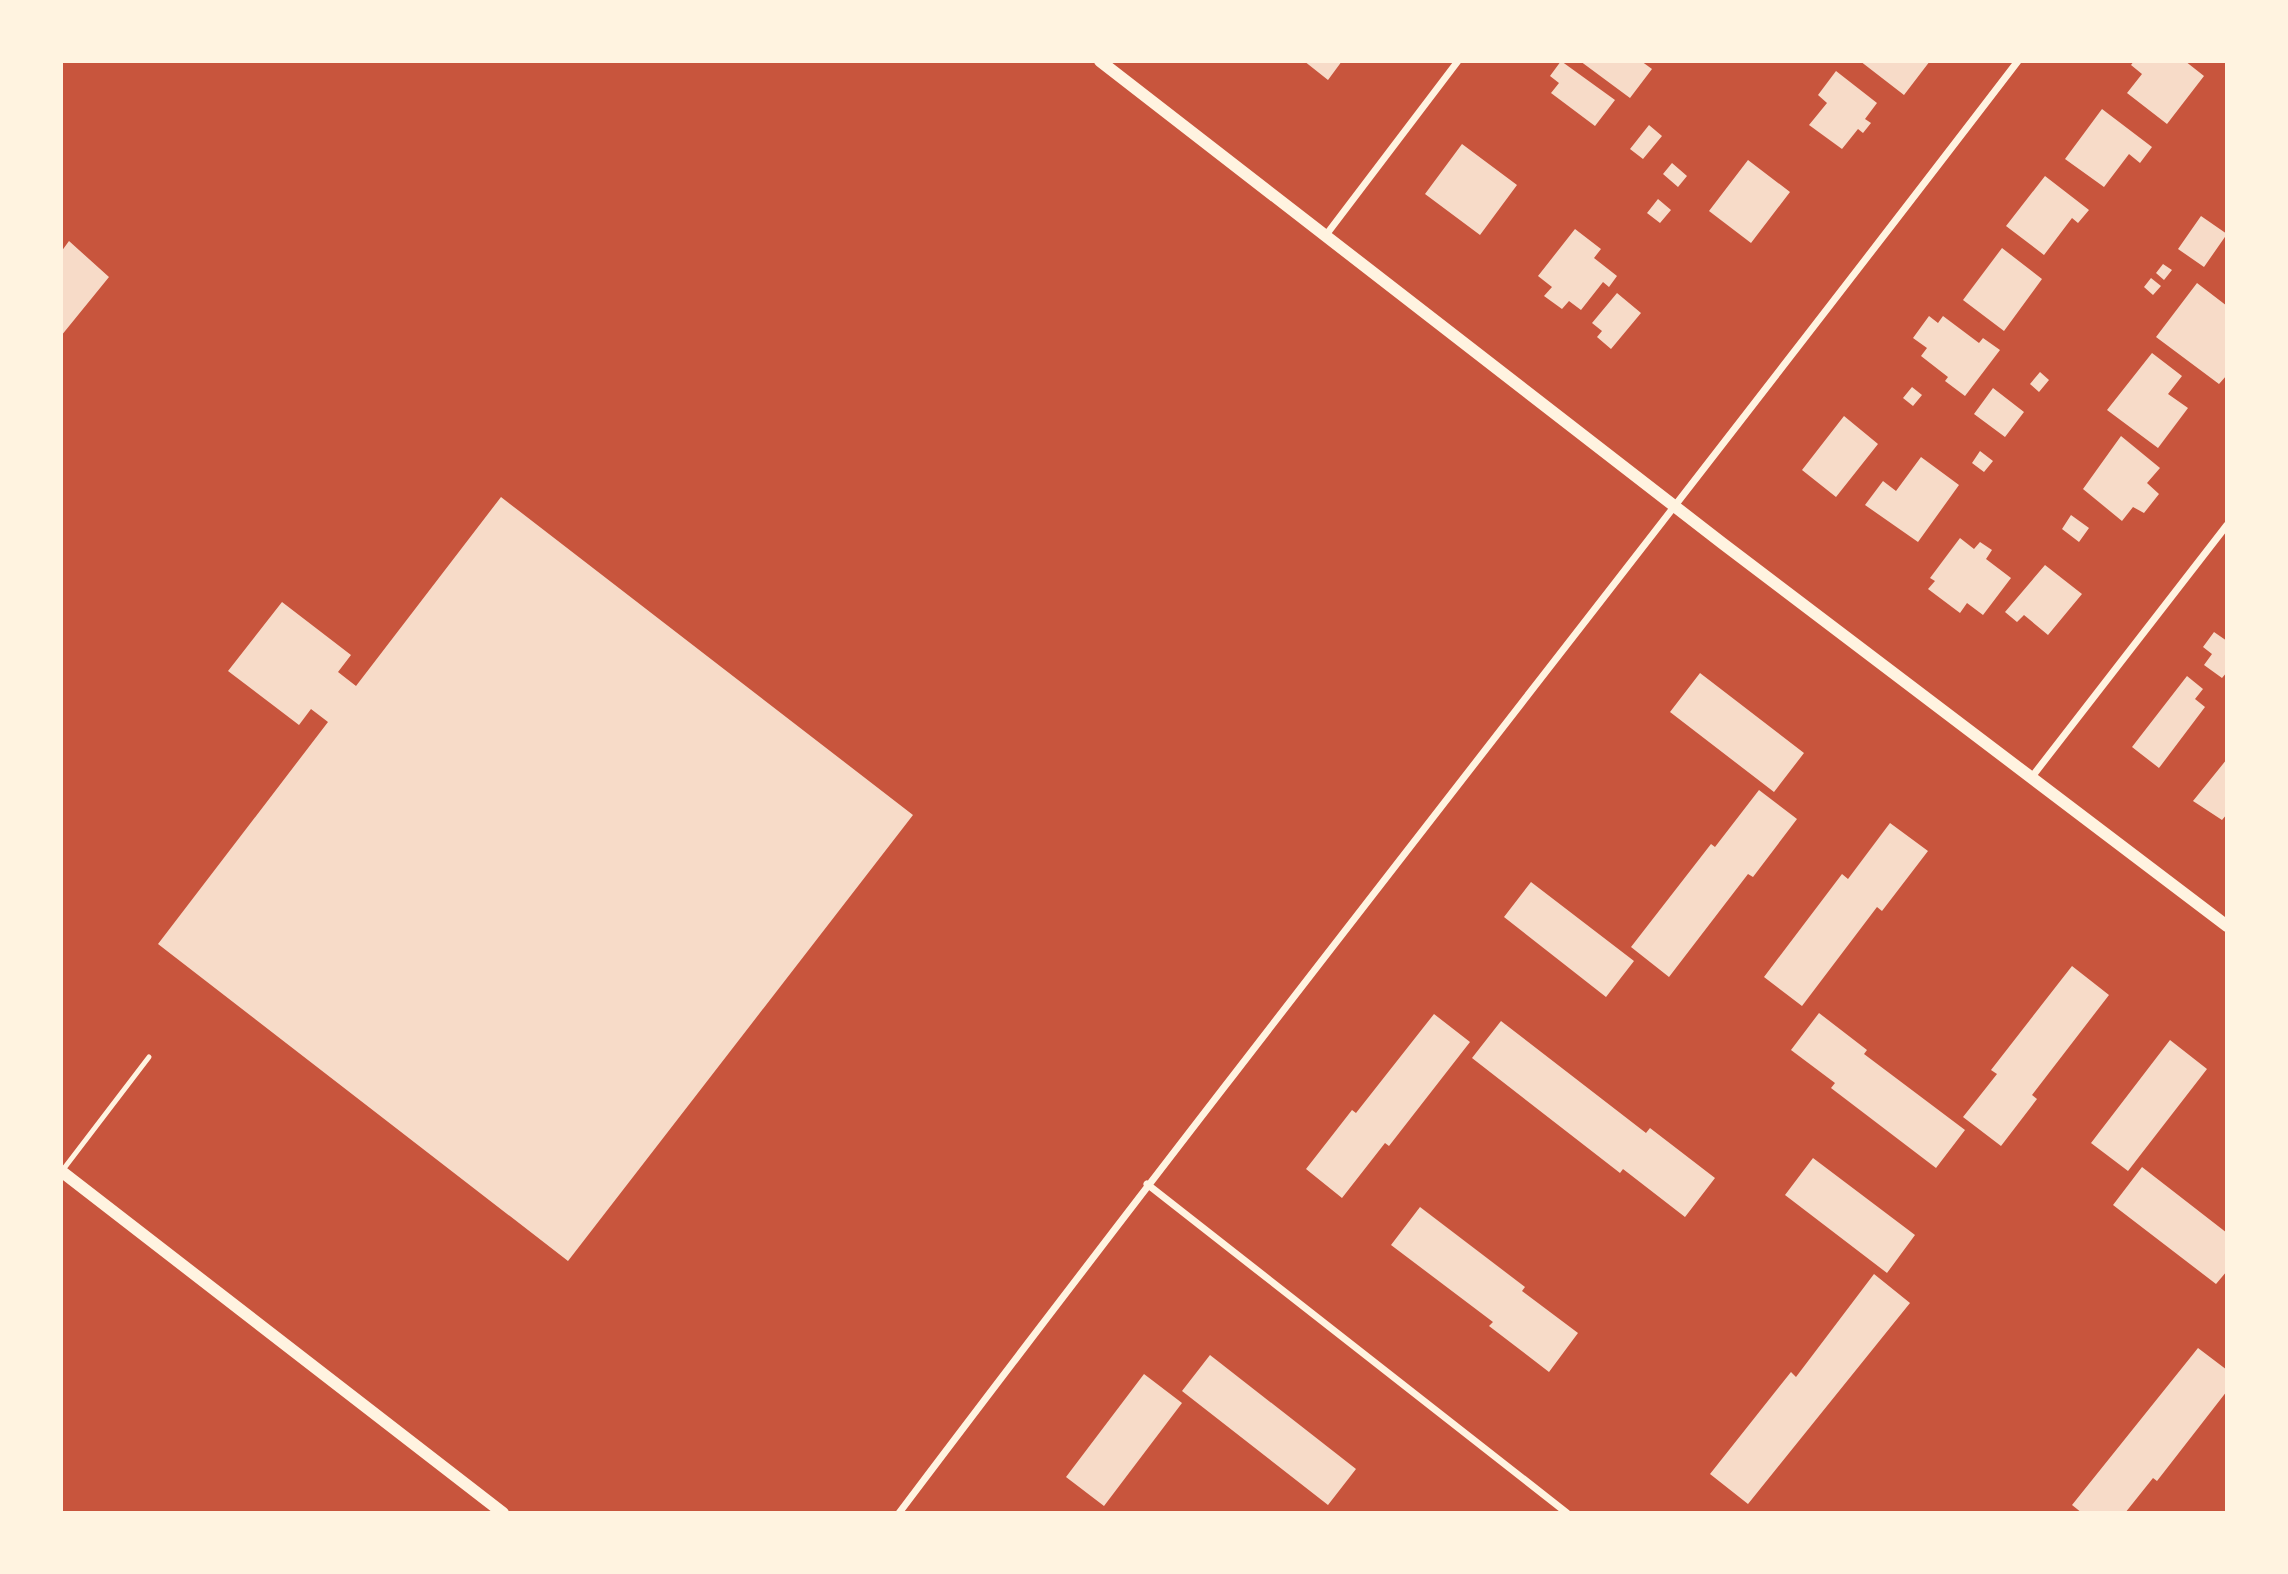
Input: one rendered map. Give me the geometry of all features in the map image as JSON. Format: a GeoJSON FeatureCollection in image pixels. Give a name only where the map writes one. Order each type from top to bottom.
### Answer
{"type":"FeatureCollection","features":[{"type":"Feature","properties":{"kind":"street"},"geometry":{"type":"LineString","coordinates":[[1100,61],[1676,508],[2227,926]]}},
{"type":"Feature","properties":{"kind":"street"},"geometry":{"type":"LineString","coordinates":[[1326,235],[1458,61]]}},
{"type":"Feature","properties":{"kind":"street"},"geometry":{"type":"LineString","coordinates":[[899,1513],[1147,1184],[1676,508],[2018,61]]}},
{"type":"Feature","properties":{"kind":"street"},"geometry":{"type":"LineString","coordinates":[[2031,778],[2227,524]]}},
{"type":"Feature","properties":{"kind":"street"},"geometry":{"type":"LineString","coordinates":[[62,1171],[503,1513]]}},
{"type":"Feature","properties":{"kind":"street"},"geometry":{"type":"LineString","coordinates":[[1147,1184],[1567,1513]]}},
{"type":"Feature","properties":{"kind":"lane"},"geometry":{"type":"LineString","coordinates":[[62,1171],[149,1057]]}},
{"type":"Feature","properties":{"kind":"building"},"geometry":{"type":"Polygon","coordinates":[[[1304,61],[1342,61],[1328,80],[1304,61]]]}},
{"type":"Feature","properties":{"kind":"building"},"geometry":{"type":"Polygon","coordinates":[[[1561,61],[1615,100],[1595,126],[1551,93],[1559,83],[1550,76],[1561,61]]]}},
{"type":"Feature","properties":{"kind":"building"},"geometry":{"type":"Polygon","coordinates":[[[1580,61],[1641,61],[1652,69],[1630,98],[1580,61]]]}},
{"type":"Feature","properties":{"kind":"building"},"geometry":{"type":"Polygon","coordinates":[[[1860,61],[1930,61],[1904,95],[1860,61]]]}},
{"type":"Feature","properties":{"kind":"building"},"geometry":{"type":"Polygon","coordinates":[[[2134,61],[2185,61],[2204,76],[2167,124],[2127,93],[2142,74],[2131,65],[2134,61]]]}},
{"type":"Feature","properties":{"kind":"building"},"geometry":{"type":"Polygon","coordinates":[[[1836,71],[1877,103],[1865,119],[1871,123],[1863,133],[1858,129],[1842,149],[1809,125],[1827,103],[1818,95],[1836,71]]]}},
{"type":"Feature","properties":{"kind":"building"},"geometry":{"type":"Polygon","coordinates":[[[2102,109],[2152,147],[2140,163],[2129,154],[2104,187],[2065,159],[2102,109]]]}},
{"type":"Feature","properties":{"kind":"building"},"geometry":{"type":"Polygon","coordinates":[[[1649,125],[1662,136],[1643,159],[1630,149],[1649,125]]]}},
{"type":"Feature","properties":{"kind":"building"},"geometry":{"type":"Polygon","coordinates":[[[1462,144],[1517,185],[1480,235],[1425,194],[1462,144]]]}},
{"type":"Feature","properties":{"kind":"building"},"geometry":{"type":"Polygon","coordinates":[[[1748,160],[1790,192],[1751,243],[1709,211],[1748,160]]]}},
{"type":"Feature","properties":{"kind":"building"},"geometry":{"type":"Polygon","coordinates":[[[1672,163],[1687,176],[1678,187],[1663,174],[1672,163]]]}},
{"type":"Feature","properties":{"kind":"building"},"geometry":{"type":"Polygon","coordinates":[[[2045,176],[2089,210],[2078,223],[2072,218],[2044,255],[2006,226],[2045,176]]]}},
{"type":"Feature","properties":{"kind":"building"},"geometry":{"type":"Polygon","coordinates":[[[1658,199],[1671,210],[1660,223],[1647,213],[1658,199]]]}},
{"type":"Feature","properties":{"kind":"building"},"geometry":{"type":"Polygon","coordinates":[[[2201,216],[2227,234],[2204,267],[2178,249],[2201,216]]]}},
{"type":"Feature","properties":{"kind":"building"},"geometry":{"type":"Polygon","coordinates":[[[1575,229],[1601,249],[1594,258],[1617,276],[1609,287],[1603,282],[1581,310],[1569,301],[1562,309],[1544,296],[1552,287],[1538,276],[1575,229]]]}},
{"type":"Feature","properties":{"kind":"building"},"geometry":{"type":"Polygon","coordinates":[[[69,241],[109,277],[61,336],[61,252],[69,241]]]}},
{"type":"Feature","properties":{"kind":"building"},"geometry":{"type":"Polygon","coordinates":[[[2002,248],[2042,279],[2004,331],[1963,300],[2002,248]]]}},
{"type":"Feature","properties":{"kind":"building"},"geometry":{"type":"Polygon","coordinates":[[[2163,264],[2172,270],[2164,280],[2156,273],[2163,264]]]}},
{"type":"Feature","properties":{"kind":"building"},"geometry":{"type":"Polygon","coordinates":[[[2151,278],[2161,286],[2153,295],[2144,287],[2151,278]]]}},
{"type":"Feature","properties":{"kind":"building"},"geometry":{"type":"Polygon","coordinates":[[[2197,283],[2227,306],[2227,375],[2219,384],[2156,337],[2197,283]]]}},
{"type":"Feature","properties":{"kind":"building"},"geometry":{"type":"Polygon","coordinates":[[[1617,293],[1641,313],[1611,349],[1597,337],[1602,331],[1592,323],[1617,293]]]}},
{"type":"Feature","properties":{"kind":"building"},"geometry":{"type":"Polygon","coordinates":[[[1929,316],[1938,323],[1943,316],[1979,343],[1983,338],[2000,350],[1965,396],[1945,381],[1948,377],[1921,356],[1927,348],[1913,338],[1929,316]]]}},
{"type":"Feature","properties":{"kind":"building"},"geometry":{"type":"Polygon","coordinates":[[[2152,353],[2182,376],[2168,394],[2188,408],[2158,448],[2107,410],[2152,353]]]}},
{"type":"Feature","properties":{"kind":"building"},"geometry":{"type":"Polygon","coordinates":[[[2040,372],[2049,380],[2039,392],[2030,384],[2040,372]]]}},
{"type":"Feature","properties":{"kind":"building"},"geometry":{"type":"Polygon","coordinates":[[[1912,387],[1922,395],[1913,406],[1903,398],[1912,387]]]}},
{"type":"Feature","properties":{"kind":"building"},"geometry":{"type":"Polygon","coordinates":[[[1993,388],[2024,412],[2005,437],[1974,414],[1993,388]]]}},
{"type":"Feature","properties":{"kind":"building"},"geometry":{"type":"Polygon","coordinates":[[[1844,416],[1878,444],[1836,497],[1802,470],[1844,416]]]}},
{"type":"Feature","properties":{"kind":"building"},"geometry":{"type":"Polygon","coordinates":[[[2121,436],[2160,468],[2147,483],[2159,494],[2144,513],[2133,507],[2122,521],[2083,489],[2121,436]]]}},
{"type":"Feature","properties":{"kind":"building"},"geometry":{"type":"Polygon","coordinates":[[[1980,451],[1993,461],[1984,472],[1972,463],[1980,451]]]}},
{"type":"Feature","properties":{"kind":"building"},"geometry":{"type":"Polygon","coordinates":[[[1921,457],[1959,485],[1918,542],[1865,505],[1883,481],[1896,491],[1921,457]]]}},
{"type":"Feature","properties":{"kind":"building"},"geometry":{"type":"Polygon","coordinates":[[[501,497],[913,815],[568,1261],[158,944],[328,722],[311,709],[299,725],[228,671],[282,602],[351,655],[338,672],[356,686],[501,497]]]}},
{"type":"Feature","properties":{"kind":"building"},"geometry":{"type":"Polygon","coordinates":[[[2071,515],[2089,528],[2079,542],[2062,529],[2071,515]]]}},
{"type":"Feature","properties":{"kind":"building"},"geometry":{"type":"Polygon","coordinates":[[[1960,538],[1974,549],[1980,542],[1992,550],[1986,559],[2011,578],[1983,615],[1967,603],[1960,613],[1928,589],[1935,581],[1930,578],[1960,538]]]}},
{"type":"Feature","properties":{"kind":"building"},"geometry":{"type":"Polygon","coordinates":[[[2045,565],[2082,594],[2048,635],[2024,615],[2017,622],[2005,612],[2045,565]]]}},
{"type":"Feature","properties":{"kind":"building"},"geometry":{"type":"Polygon","coordinates":[[[2214,632],[2227,641],[2227,672],[2222,678],[2204,665],[2212,654],[2203,647],[2214,632]]]}},
{"type":"Feature","properties":{"kind":"building"},"geometry":{"type":"Polygon","coordinates":[[[1700,673],[1804,753],[1774,792],[1670,712],[1700,673]]]}},
{"type":"Feature","properties":{"kind":"building"},"geometry":{"type":"Polygon","coordinates":[[[2187,676],[2203,689],[2195,699],[2205,707],[2159,768],[2132,747],[2187,676]]]}},
{"type":"Feature","properties":{"kind":"building"},"geometry":{"type":"Polygon","coordinates":[[[2227,759],[2227,814],[2222,820],[2193,801],[2227,759]]]}},
{"type":"Feature","properties":{"kind":"building"},"geometry":{"type":"Polygon","coordinates":[[[1759,790],[1797,819],[1753,877],[1748,874],[1669,977],[1631,947],[1711,844],[1715,847],[1759,790]]]}},
{"type":"Feature","properties":{"kind":"building"},"geometry":{"type":"Polygon","coordinates":[[[1890,823],[1928,851],[1882,911],[1877,907],[1802,1006],[1764,977],[1842,874],[1848,879],[1890,823]]]}},
{"type":"Feature","properties":{"kind":"building"},"geometry":{"type":"Polygon","coordinates":[[[1531,882],[1634,961],[1606,997],[1504,917],[1531,882]]]}},
{"type":"Feature","properties":{"kind":"building"},"geometry":{"type":"Polygon","coordinates":[[[2072,966],[2109,995],[2032,1095],[2037,1099],[2001,1146],[1963,1117],[1997,1074],[1991,1070],[2072,966]]]}},
{"type":"Feature","properties":{"kind":"building"},"geometry":{"type":"Polygon","coordinates":[[[1819,1013],[1867,1050],[1864,1054],[1965,1130],[1936,1168],[1831,1088],[1835,1083],[1791,1050],[1819,1013]]]}},
{"type":"Feature","properties":{"kind":"building"},"geometry":{"type":"Polygon","coordinates":[[[1434,1014],[1470,1042],[1389,1146],[1385,1143],[1342,1198],[1306,1169],[1352,1110],[1356,1113],[1434,1014]]]}},
{"type":"Feature","properties":{"kind":"building"},"geometry":{"type":"Polygon","coordinates":[[[1501,1021],[1646,1133],[1650,1128],[1715,1178],[1685,1217],[1623,1169],[1620,1173],[1472,1058],[1501,1021]]]}},
{"type":"Feature","properties":{"kind":"building"},"geometry":{"type":"Polygon","coordinates":[[[2170,1040],[2207,1069],[2128,1171],[2091,1143],[2170,1040]]]}},
{"type":"Feature","properties":{"kind":"building"},"geometry":{"type":"Polygon","coordinates":[[[1813,1158],[1915,1235],[1887,1273],[1785,1195],[1813,1158]]]}},
{"type":"Feature","properties":{"kind":"building"},"geometry":{"type":"Polygon","coordinates":[[[2142,1167],[2227,1233],[2227,1271],[2216,1284],[2113,1205],[2142,1167]]]}},
{"type":"Feature","properties":{"kind":"building"},"geometry":{"type":"Polygon","coordinates":[[[1420,1207],[1525,1287],[1522,1291],[1578,1333],[1549,1372],[1489,1326],[1493,1322],[1391,1245],[1420,1207]]]}},
{"type":"Feature","properties":{"kind":"building"},"geometry":{"type":"Polygon","coordinates":[[[1874,1274],[1910,1303],[1748,1504],[1710,1474],[1791,1372],[1796,1377],[1874,1274]]]}},
{"type":"Feature","properties":{"kind":"building"},"geometry":{"type":"Polygon","coordinates":[[[2198,1348],[2227,1370],[2227,1391],[2157,1481],[2153,1478],[2125,1513],[2082,1513],[2072,1505],[2198,1348]]]}},
{"type":"Feature","properties":{"kind":"building"},"geometry":{"type":"Polygon","coordinates":[[[1210,1355],[1356,1469],[1328,1505],[1182,1391],[1210,1355]]]}},
{"type":"Feature","properties":{"kind":"building"},"geometry":{"type":"Polygon","coordinates":[[[1144,1374],[1182,1403],[1104,1506],[1066,1477],[1144,1374]]]}}]}
